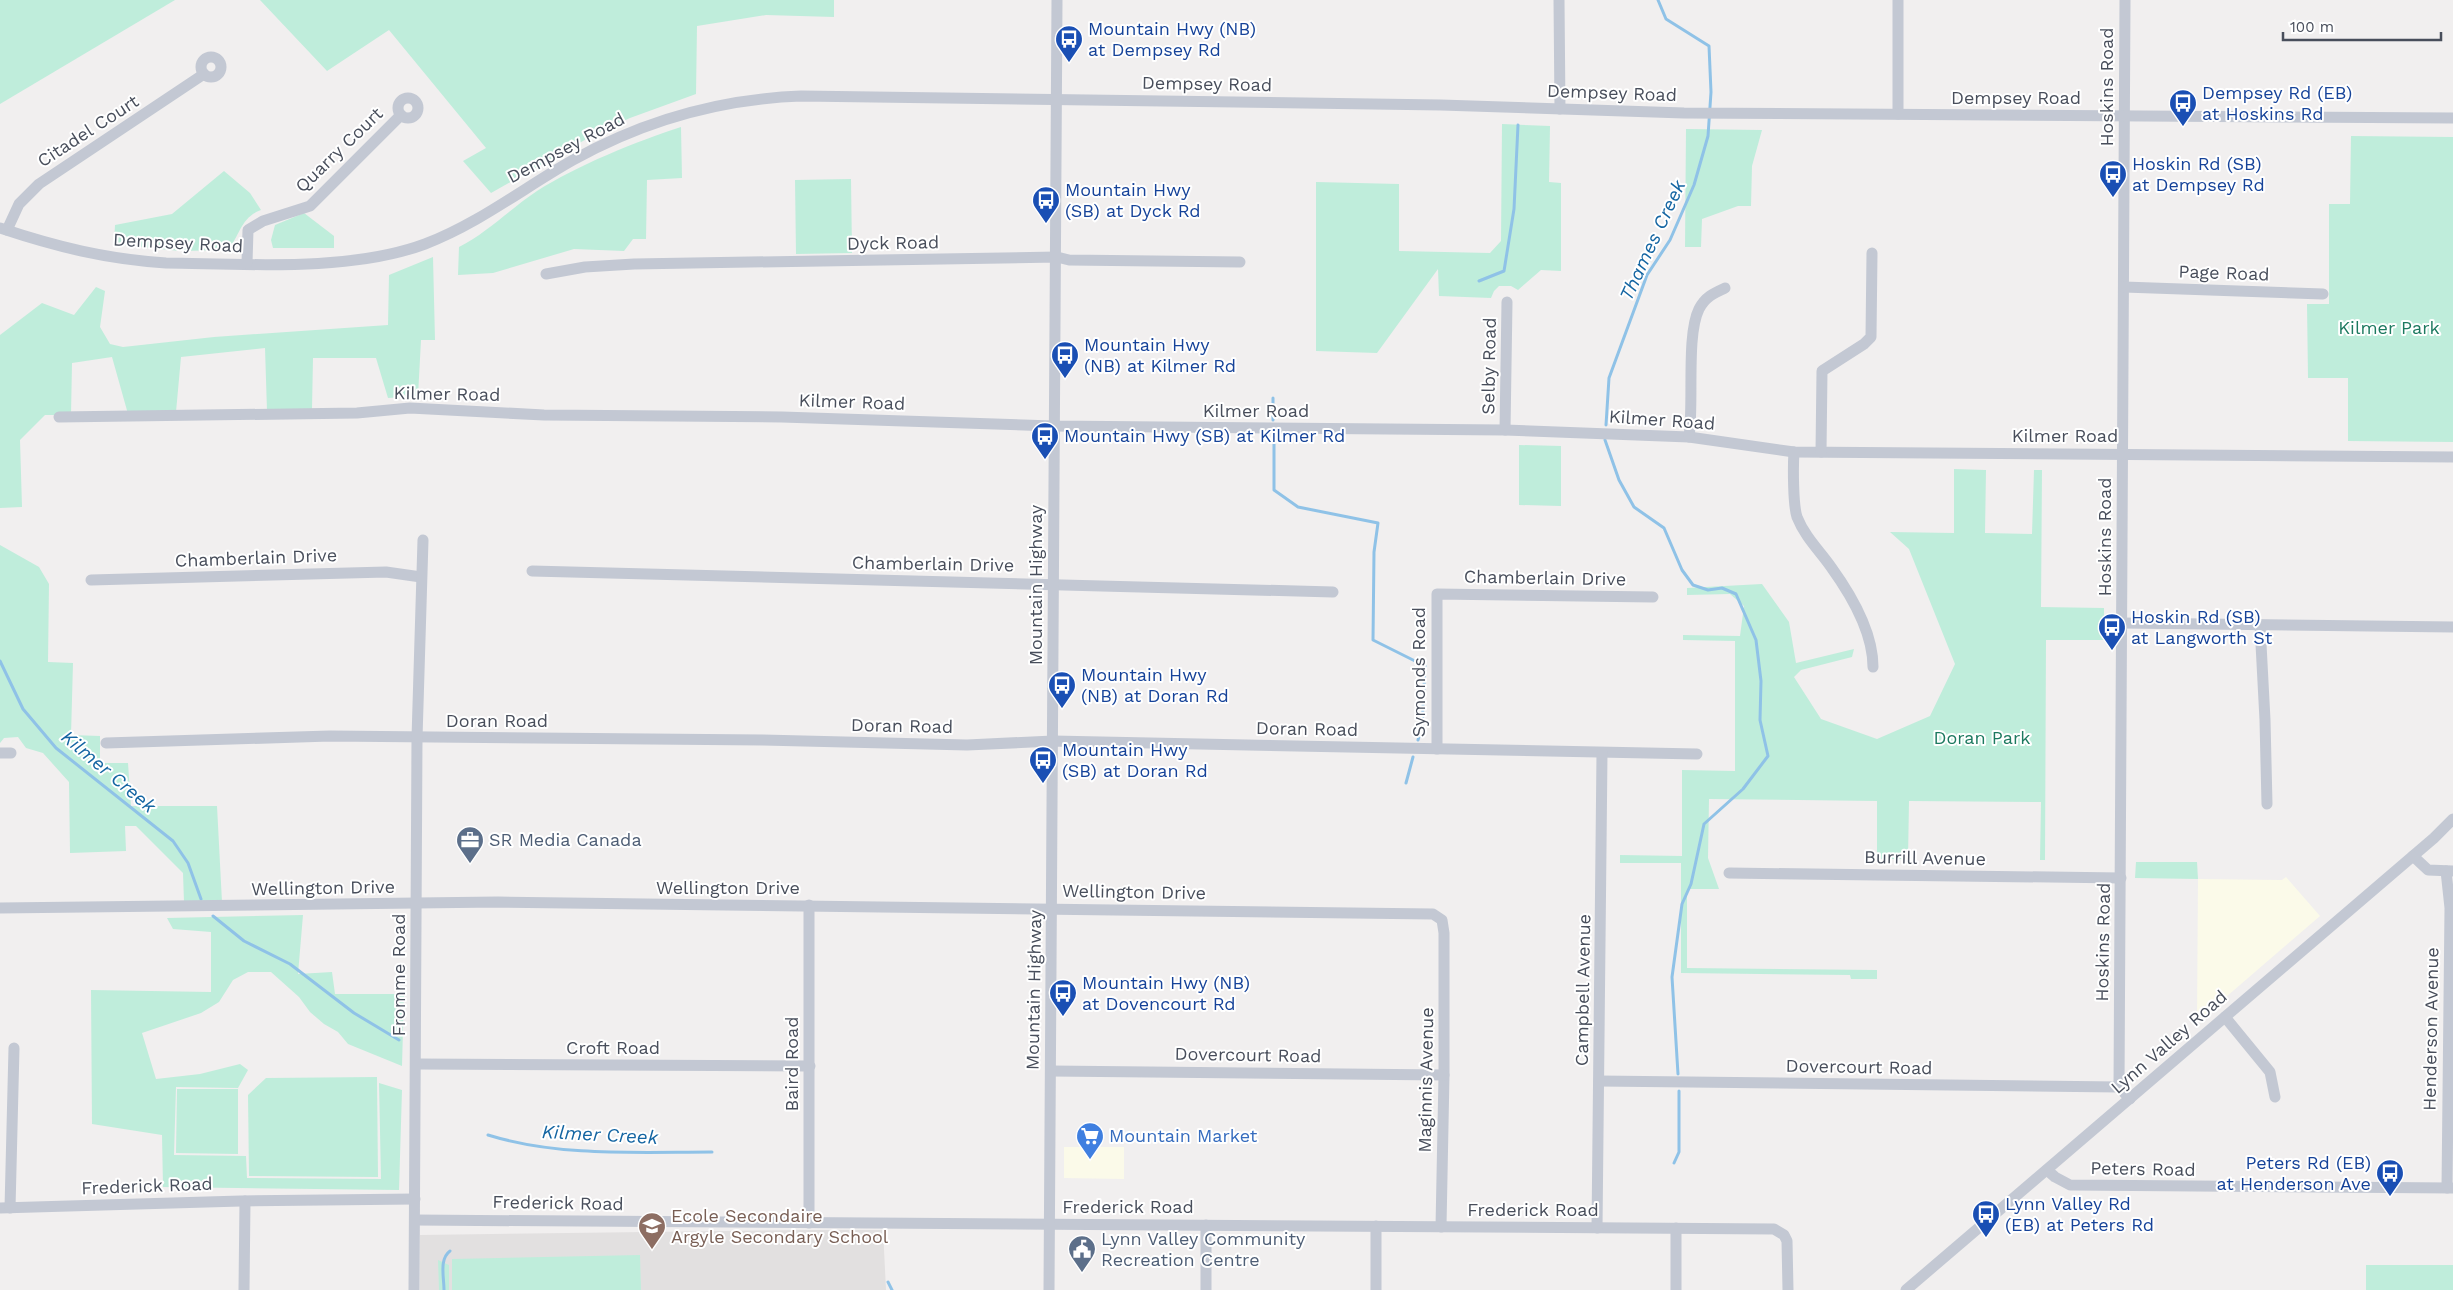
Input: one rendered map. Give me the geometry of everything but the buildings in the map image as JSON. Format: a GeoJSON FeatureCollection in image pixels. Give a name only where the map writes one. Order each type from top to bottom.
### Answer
{"type":"FeatureCollection","features":[{"type":"Feature","properties":{"kind":"street","name":"Mountain Highway"},"geometry":{"type":"LineString","coordinates":[[1049,1290],[1053,908],[1053,426],[1057,257],[1057,0]]}},
{"type":"Feature","properties":{"kind":"street"},"geometry":{"type":"LineString","coordinates":[[1560,0],[1560,109]]}},
{"type":"Feature","properties":{"kind":"street"},"geometry":{"type":"LineString","coordinates":[[1898,0],[1898,114]]}},
{"type":"Feature","properties":{"kind":"street","name":"Hoskins Road"},"geometry":{"type":"LineString","coordinates":[[2119,1087],[2125,0]]}},
{"type":"Feature","properties":{"kind":"street","name":"Citadel Court"},"geometry":{"type":"LineString","coordinates":[[3,229],[19,204],[33,189],[204,74]]}},
{"type":"Feature","properties":{"kind":"street","name":"Dempsey Road"},"geometry":{"type":"LineString","coordinates":[[3,229],[61,248],[117,259],[166,263],[354,261],[408,249],[441,237],[606,143],[651,124],[712,107],[767,97],[876,95],[1058,100],[1431,104],[1684,113],[2453,118]]}},
{"type":"Feature","properties":{"kind":"street","name":"Quarry Court"},"geometry":{"type":"LineString","coordinates":[[247,263],[248,230],[263,221],[310,206],[401,115]]}},
{"type":"Feature","properties":{"kind":"street"},"geometry":{"type":"LineString","coordinates":[[1821,452],[1822,371],[1864,344],[1871,336],[1872,253]]}},
{"type":"Feature","properties":{"kind":"street","name":"Dyck Road"},"geometry":{"type":"LineString","coordinates":[[546,274],[585,267],[634,264],[1057,257],[1069,260],[1240,262]]}},
{"type":"Feature","properties":{"kind":"street","name":"Page Road"},"geometry":{"type":"LineString","coordinates":[[2124,287],[2323,294]]}},
{"type":"Feature","properties":{"kind":"street"},"geometry":{"type":"LineString","coordinates":[[1689,437],[1692,413],[1695,320],[1706,298],[1725,288]]}},
{"type":"Feature","properties":{"kind":"street","name":"Selby Road"},"geometry":{"type":"LineString","coordinates":[[1505,430],[1507,302]]}},
{"type":"Feature","properties":{"kind":"street","name":"Kilmer Road"},"geometry":{"type":"LineString","coordinates":[[59,417],[357,413],[410,408],[544,415],[782,418],[1053,426],[1505,430],[1689,437],[1794,452],[2453,457]]}},
{"type":"Feature","properties":{"kind":"street"},"geometry":{"type":"LineString","coordinates":[[1794,452],[1796,515],[1809,540],[1831,566],[1852,599],[1873,649],[1872,668]]}},
{"type":"Feature","properties":{"kind":"street","name":"Fromme Road"},"geometry":{"type":"LineString","coordinates":[[414,1290],[416,1199],[417,738],[423,540]]}},
{"type":"Feature","properties":{"kind":"street","name":"Chamberlain Drive"},"geometry":{"type":"LineString","coordinates":[[532,571],[1333,592]]}},
{"type":"Feature","properties":{"kind":"street","name":"Chamberlain Drive"},"geometry":{"type":"LineString","coordinates":[[92,580],[386,572],[421,577]]}},
{"type":"Feature","properties":{"kind":"street","name":"Chamberlain Drive"},"geometry":{"type":"LineString","coordinates":[[1437,594],[1653,597]]}},
{"type":"Feature","properties":{"kind":"street","name":"Symonds Road"},"geometry":{"type":"LineString","coordinates":[[1437,594],[1437,749]]}},
{"type":"Feature","properties":{"kind":"street"},"geometry":{"type":"LineString","coordinates":[[2122,623],[2453,627]]}},
{"type":"Feature","properties":{"kind":"street"},"geometry":{"type":"LineString","coordinates":[[2260,625],[2266,804]]}},
{"type":"Feature","properties":{"kind":"street","name":"Doran Road"},"geometry":{"type":"LineString","coordinates":[[106,743],[330,736],[762,740],[967,745],[1053,741],[1697,754]]}},
{"type":"Feature","properties":{"kind":"street","name":"Campbell Avenue"},"geometry":{"type":"LineString","coordinates":[[1596,1228],[1602,753]]}},
{"type":"Feature","properties":{"kind":"street","name":"Lynn Valley Road"},"geometry":{"type":"LineString","coordinates":[[1906,1290],[2413,856],[2453,818]]}},
{"type":"Feature","properties":{"kind":"street"},"geometry":{"type":"LineString","coordinates":[[2413,856],[2428,870],[2450,871]]}},
{"type":"Feature","properties":{"kind":"street","name":"Henderson Avenue"},"geometry":{"type":"LineString","coordinates":[[2450,871],[2450,1188]]}},
{"type":"Feature","properties":{"kind":"street","name":"Burrill Avenue"},"geometry":{"type":"LineString","coordinates":[[1729,873],[2121,878]]}},
{"type":"Feature","properties":{"kind":"street","name":"Wellington Drive"},"geometry":{"type":"LineString","coordinates":[[0,908],[417,903],[726,907],[809,905],[1422,913],[1433,914],[1442,920],[1444,933]]}},
{"type":"Feature","properties":{"kind":"street","name":"Baird Road"},"geometry":{"type":"LineString","coordinates":[[809,905],[809,1223]]}},
{"type":"Feature","properties":{"kind":"street","name":"Maginnis Avenue"},"geometry":{"type":"LineString","coordinates":[[1441,1227],[1444,933]]}},
{"type":"Feature","properties":{"kind":"street"},"geometry":{"type":"LineString","coordinates":[[2225,1017],[2270,1072],[2275,1097]]}},
{"type":"Feature","properties":{"kind":"street"},"geometry":{"type":"LineString","coordinates":[[5,1208],[14,1048]]}},
{"type":"Feature","properties":{"kind":"street","name":"Croft Road"},"geometry":{"type":"LineString","coordinates":[[416,1064],[810,1066]]}},
{"type":"Feature","properties":{"kind":"street","name":"Dovercourt Road"},"geometry":{"type":"LineString","coordinates":[[1051,1071],[1444,1075]]}},
{"type":"Feature","properties":{"kind":"street","name":"Dovercourt Road"},"geometry":{"type":"LineString","coordinates":[[1599,1081],[2119,1087]]}},
{"type":"Feature","properties":{"kind":"street"},"geometry":{"type":"LineString","coordinates":[[2119,1087],[2130,1099]]}},
{"type":"Feature","properties":{"kind":"street","name":"Peters Road"},"geometry":{"type":"LineString","coordinates":[[2048,1170],[2055,1177],[2070,1185],[2450,1188]]}},
{"type":"Feature","properties":{"kind":"street","name":"Frederick Road"},"geometry":{"type":"LineString","coordinates":[[5,1208],[245,1201],[416,1199]]}},
{"type":"Feature","properties":{"kind":"street"},"geometry":{"type":"LineString","coordinates":[[244,1290],[245,1201]]}},
{"type":"Feature","properties":{"kind":"street","name":"Frederick Road"},"geometry":{"type":"LineString","coordinates":[[415,1220],[1774,1229],[1784,1235],[1787,1241],[1788,1290]]}},
{"type":"Feature","properties":{"kind":"street"},"geometry":{"type":"LineString","coordinates":[[1206,1225],[1206,1290]]}},
{"type":"Feature","properties":{"kind":"street"},"geometry":{"type":"LineString","coordinates":[[1376,1226],[1376,1290]]}},
{"type":"Feature","properties":{"kind":"street"},"geometry":{"type":"LineString","coordinates":[[1676,1228],[1676,1290]]}},
{"type":"Feature","properties":{"kind":"shaded area"},"geometry":{"type":"Polygon","coordinates":[[[2286,877],[2320,916],[2197,1022],[2198,879],[2282,880],[2286,877]]]}},
{"type":"Feature","properties":{"kind":"shaded area"},"geometry":{"type":"Polygon","coordinates":[[[1064,1147],[1124,1147],[1124,1179],[1064,1178],[1064,1147]]]}},
{"type":"Feature","properties":{"kind":"shaded area","name":"Ecole Secondaire Argyle Secondary School"},"geometry":{"type":"Polygon","coordinates":[[[883,1230],[886,1290],[420,1290],[420,1235],[883,1230]]]}},
{"type":"Feature","properties":{"kind":"green space"},"geometry":{"type":"Polygon","coordinates":[[[0,0],[175,0],[0,104],[0,0]]]}},
{"type":"Feature","properties":{"kind":"green space"},"geometry":{"type":"Polygon","coordinates":[[[260,0],[834,0],[834,17],[766,15],[697,26],[696,94],[630,118],[597,133],[491,193],[463,161],[486,148],[389,30],[327,71],[260,0]]]}},
{"type":"Feature","properties":{"kind":"green space"},"geometry":{"type":"Polygon","coordinates":[[[1502,124],[1550,126],[1549,182],[1561,183],[1561,271],[1541,270],[1518,290],[1511,286],[1499,286],[1491,298],[1439,296],[1438,269],[1377,353],[1316,351],[1316,182],[1399,184],[1399,251],[1490,253],[1501,241],[1502,124]]]}},
{"type":"Feature","properties":{"kind":"green space"},"geometry":{"type":"Polygon","coordinates":[[[681,127],[682,178],[647,180],[646,239],[633,239],[624,251],[574,249],[493,273],[458,275],[459,247],[480,234],[537,191],[570,172],[607,155],[645,139],[681,127]]]}},
{"type":"Feature","properties":{"kind":"green space"},"geometry":{"type":"Polygon","coordinates":[[[1686,129],[1762,130],[1752,166],[1751,206],[1738,206],[1702,219],[1701,247],[1685,247],[1686,129]]]}},
{"type":"Feature","properties":{"kind":"green space","name":"Kilmer Park"},"geometry":{"type":"Polygon","coordinates":[[[2351,136],[2453,137],[2453,442],[2348,441],[2348,378],[2308,378],[2307,304],[2329,304],[2329,204],[2350,204],[2351,136]]]}},
{"type":"Feature","properties":{"kind":"green space"},"geometry":{"type":"Polygon","coordinates":[[[224,171],[250,193],[261,210],[249,217],[228,250],[180,251],[114,244],[115,225],[172,214],[224,171]]]}},
{"type":"Feature","properties":{"kind":"green space"},"geometry":{"type":"Polygon","coordinates":[[[851,179],[852,253],[796,254],[795,180],[851,179]]]}},
{"type":"Feature","properties":{"kind":"green space"},"geometry":{"type":"Polygon","coordinates":[[[304,213],[334,236],[334,248],[273,248],[271,240],[275,225],[304,213]]]}},
{"type":"Feature","properties":{"kind":"green space"},"geometry":{"type":"Polygon","coordinates":[[[433,257],[435,340],[421,340],[418,396],[388,398],[376,358],[313,358],[312,409],[267,411],[265,348],[181,357],[176,412],[128,414],[112,357],[72,363],[71,415],[45,415],[20,440],[22,507],[0,508],[0,335],[42,303],[74,315],[96,287],[105,291],[100,327],[110,344],[123,347],[214,337],[388,325],[389,275],[433,257]]]}},
{"type":"Feature","properties":{"kind":"green space"},"geometry":{"type":"Polygon","coordinates":[[[1519,445],[1561,446],[1561,506],[1519,505],[1519,445]]]}},
{"type":"Feature","properties":{"kind":"green space","name":"Doran Park"},"geometry":{"type":"Polygon","coordinates":[[[1954,469],[1986,470],[1985,533],[2032,534],[2034,470],[2042,470],[2041,607],[2104,608],[2104,640],[2046,640],[2045,860],[2040,860],[2041,802],[1909,801],[1908,859],[1877,859],[1877,801],[1709,799],[1708,858],[1719,889],[1687,889],[1687,968],[1877,970],[1877,979],[1851,979],[1850,975],[1681,973],[1681,863],[1620,863],[1620,855],[1682,856],[1682,770],[1735,771],[1735,641],[1683,640],[1683,635],[1740,636],[1744,606],[1730,594],[1687,595],[1687,588],[1762,584],[1789,622],[1796,663],[1854,649],[1852,657],[1801,670],[1794,677],[1821,719],[1877,739],[1930,716],[1955,664],[1909,549],[1890,532],[1954,533],[1954,469]]]}},
{"type":"Feature","properties":{"kind":"green space"},"geometry":{"type":"Polygon","coordinates":[[[0,545],[39,567],[49,584],[48,662],[73,663],[71,735],[100,736],[100,763],[128,763],[131,806],[217,806],[222,902],[184,902],[183,873],[136,826],[125,826],[126,851],[70,853],[69,782],[43,753],[26,748],[18,737],[4,738],[0,743],[0,545]]]}},
{"type":"Feature","properties":{"kind":"green space"},"geometry":{"type":"Polygon","coordinates":[[[2136,862],[2197,862],[2198,879],[2135,878],[2136,862]]]}},
{"type":"Feature","properties":{"kind":"green space"},"geometry":{"type":"Polygon","coordinates":[[[303,915],[298,974],[332,972],[335,994],[404,994],[402,1066],[348,1044],[338,1032],[324,1024],[310,1012],[299,997],[271,972],[248,972],[233,980],[219,1002],[201,1013],[142,1033],[156,1079],[200,1074],[240,1064],[248,1070],[238,1088],[176,1087],[174,1155],[246,1156],[247,1178],[381,1179],[379,1083],[402,1090],[399,1190],[163,1187],[162,1135],[92,1124],[91,990],[211,992],[211,932],[173,929],[167,918],[303,915]]]}},
{"type":"Feature","properties":{"kind":"green space"},"geometry":{"type":"Polygon","coordinates":[[[377,1077],[378,1177],[249,1176],[248,1095],[266,1078],[377,1077]]]}},
{"type":"Feature","properties":{"kind":"green space"},"geometry":{"type":"Polygon","coordinates":[[[177,1089],[238,1089],[238,1154],[176,1153],[177,1089]]]}},
{"type":"Feature","properties":{"kind":"green space"},"geometry":{"type":"Polygon","coordinates":[[[640,1255],[641,1290],[452,1290],[452,1259],[640,1255]]]}},
{"type":"Feature","properties":{"kind":"green space"},"geometry":{"type":"Polygon","coordinates":[[[438,1260],[449,1265],[449,1290],[439,1290],[438,1260]]]}},
{"type":"Feature","properties":{"kind":"green space"},"geometry":{"type":"Polygon","coordinates":[[[2366,1265],[2453,1265],[2453,1290],[2366,1290],[2366,1265]]]}},
{"type":"Feature","properties":{"kind":"waterway","name":"Thames Creek"},"geometry":{"type":"LineString","coordinates":[[1606,425],[1609,378],[1647,275],[1670,240],[1694,185],[1708,136],[1711,92],[1709,46],[1666,19],[1658,0]]}},
{"type":"Feature","properties":{"kind":"waterway"},"geometry":{"type":"LineString","coordinates":[[1479,281],[1504,271],[1514,209],[1518,125]]}},
{"type":"Feature","properties":{"kind":"waterway"},"geometry":{"type":"LineString","coordinates":[[1273,398],[1273,420]]}},
{"type":"Feature","properties":{"kind":"waterway"},"geometry":{"type":"LineString","coordinates":[[1274,437],[1274,490],[1298,507],[1378,523],[1374,552],[1373,640],[1425,666],[1422,727],[1418,740]]}},
{"type":"Feature","properties":{"kind":"waterway","name":"Thames Creek"},"geometry":{"type":"LineString","coordinates":[[1605,440],[1619,480],[1634,507],[1664,528],[1682,570],[1693,585],[1708,590],[1722,588],[1736,594],[1756,640],[1761,681],[1760,720],[1768,756],[1743,789],[1704,824],[1691,884],[1682,904],[1672,977],[1678,1074]]}},
{"type":"Feature","properties":{"kind":"waterway","name":"Kilmer Creek"},"geometry":{"type":"LineString","coordinates":[[0,661],[23,709],[56,748],[173,841],[188,863],[201,899]]}},
{"type":"Feature","properties":{"kind":"waterway"},"geometry":{"type":"LineString","coordinates":[[1406,783],[1413,757]]}},
{"type":"Feature","properties":{"kind":"waterway","name":"Kilmer Creek"},"geometry":{"type":"LineString","coordinates":[[213,916],[244,941],[290,964],[354,1013],[399,1040]]}},
{"type":"Feature","properties":{"kind":"waterway","name":"Thames Creek"},"geometry":{"type":"LineString","coordinates":[[1674,1163],[1679,1152],[1679,1091]]}},
{"type":"Feature","properties":{"kind":"waterway","name":"Kilmer Creek"},"geometry":{"type":"LineString","coordinates":[[488,1135],[515,1142],[571,1150],[599,1152],[712,1152]]}},
{"type":"Feature","properties":{"kind":"waterway"},"geometry":{"type":"LineString","coordinates":[[444,1290],[443,1263],[450,1251]]}},
{"type":"Feature","properties":{"kind":"waterway","name":"Kilmer Creek"},"geometry":{"type":"LineString","coordinates":[[888,1282],[892,1290]]}},
{"type":"Feature","properties":{"kind":"place","name":"Mountain Hwy (NB) at Dempsey Rd"},"geometry":{"type":"Point","coordinates":[1069,63]}},
{"type":"Feature","properties":{"kind":"place","name":"Dempsey Rd (EB) at Hoskins Rd"},"geometry":{"type":"Point","coordinates":[2183,127]}},
{"type":"Feature","properties":{"kind":"place","name":"Hoskin Rd (SB) at Dempsey Rd"},"geometry":{"type":"Point","coordinates":[2113,198]}},
{"type":"Feature","properties":{"kind":"place","name":"Mountain Hwy (SB) at Dyck Rd"},"geometry":{"type":"Point","coordinates":[1046,224]}},
{"type":"Feature","properties":{"kind":"place","name":"Mountain Hwy (NB) at Kilmer Rd"},"geometry":{"type":"Point","coordinates":[1065,379]}},
{"type":"Feature","properties":{"kind":"place","name":"Mountain Hwy (SB) at Kilmer Rd"},"geometry":{"type":"Point","coordinates":[1045,460]}},
{"type":"Feature","properties":{"kind":"place","name":"Hoskin Rd (SB) at Langworth St"},"geometry":{"type":"Point","coordinates":[2112,651]}},
{"type":"Feature","properties":{"kind":"place","name":"Mountain Hwy (NB) at Doran Rd"},"geometry":{"type":"Point","coordinates":[1062,709]}},
{"type":"Feature","properties":{"kind":"place","name":"Mountain Hwy (SB) at Doran Rd"},"geometry":{"type":"Point","coordinates":[1043,784]}},
{"type":"Feature","properties":{"kind":"place","name":"SR Media Canada"},"geometry":{"type":"Point","coordinates":[470,864]}},
{"type":"Feature","properties":{"kind":"place","name":"Mountain Hwy (NB) at Dovencourt Rd"},"geometry":{"type":"Point","coordinates":[1063,1017]}},
{"type":"Feature","properties":{"kind":"place","name":"Mountain Market"},"geometry":{"type":"Point","coordinates":[1090,1160]}},
{"type":"Feature","properties":{"kind":"place","name":"Peters Rd (EB) at Henderson Ave"},"geometry":{"type":"Point","coordinates":[2390,1197]}},
{"type":"Feature","properties":{"kind":"place","name":"Lynn Valley Rd (EB) at Peters Rd"},"geometry":{"type":"Point","coordinates":[1986,1238]}},
{"type":"Feature","properties":{"kind":"place","name":"Ecole Secondaire Argyle Secondary School"},"geometry":{"type":"Point","coordinates":[652,1250]}},
{"type":"Feature","properties":{"kind":"place","name":"Lynn Valley Community Recreation Centre"},"geometry":{"type":"Point","coordinates":[1082,1273]}}]}
